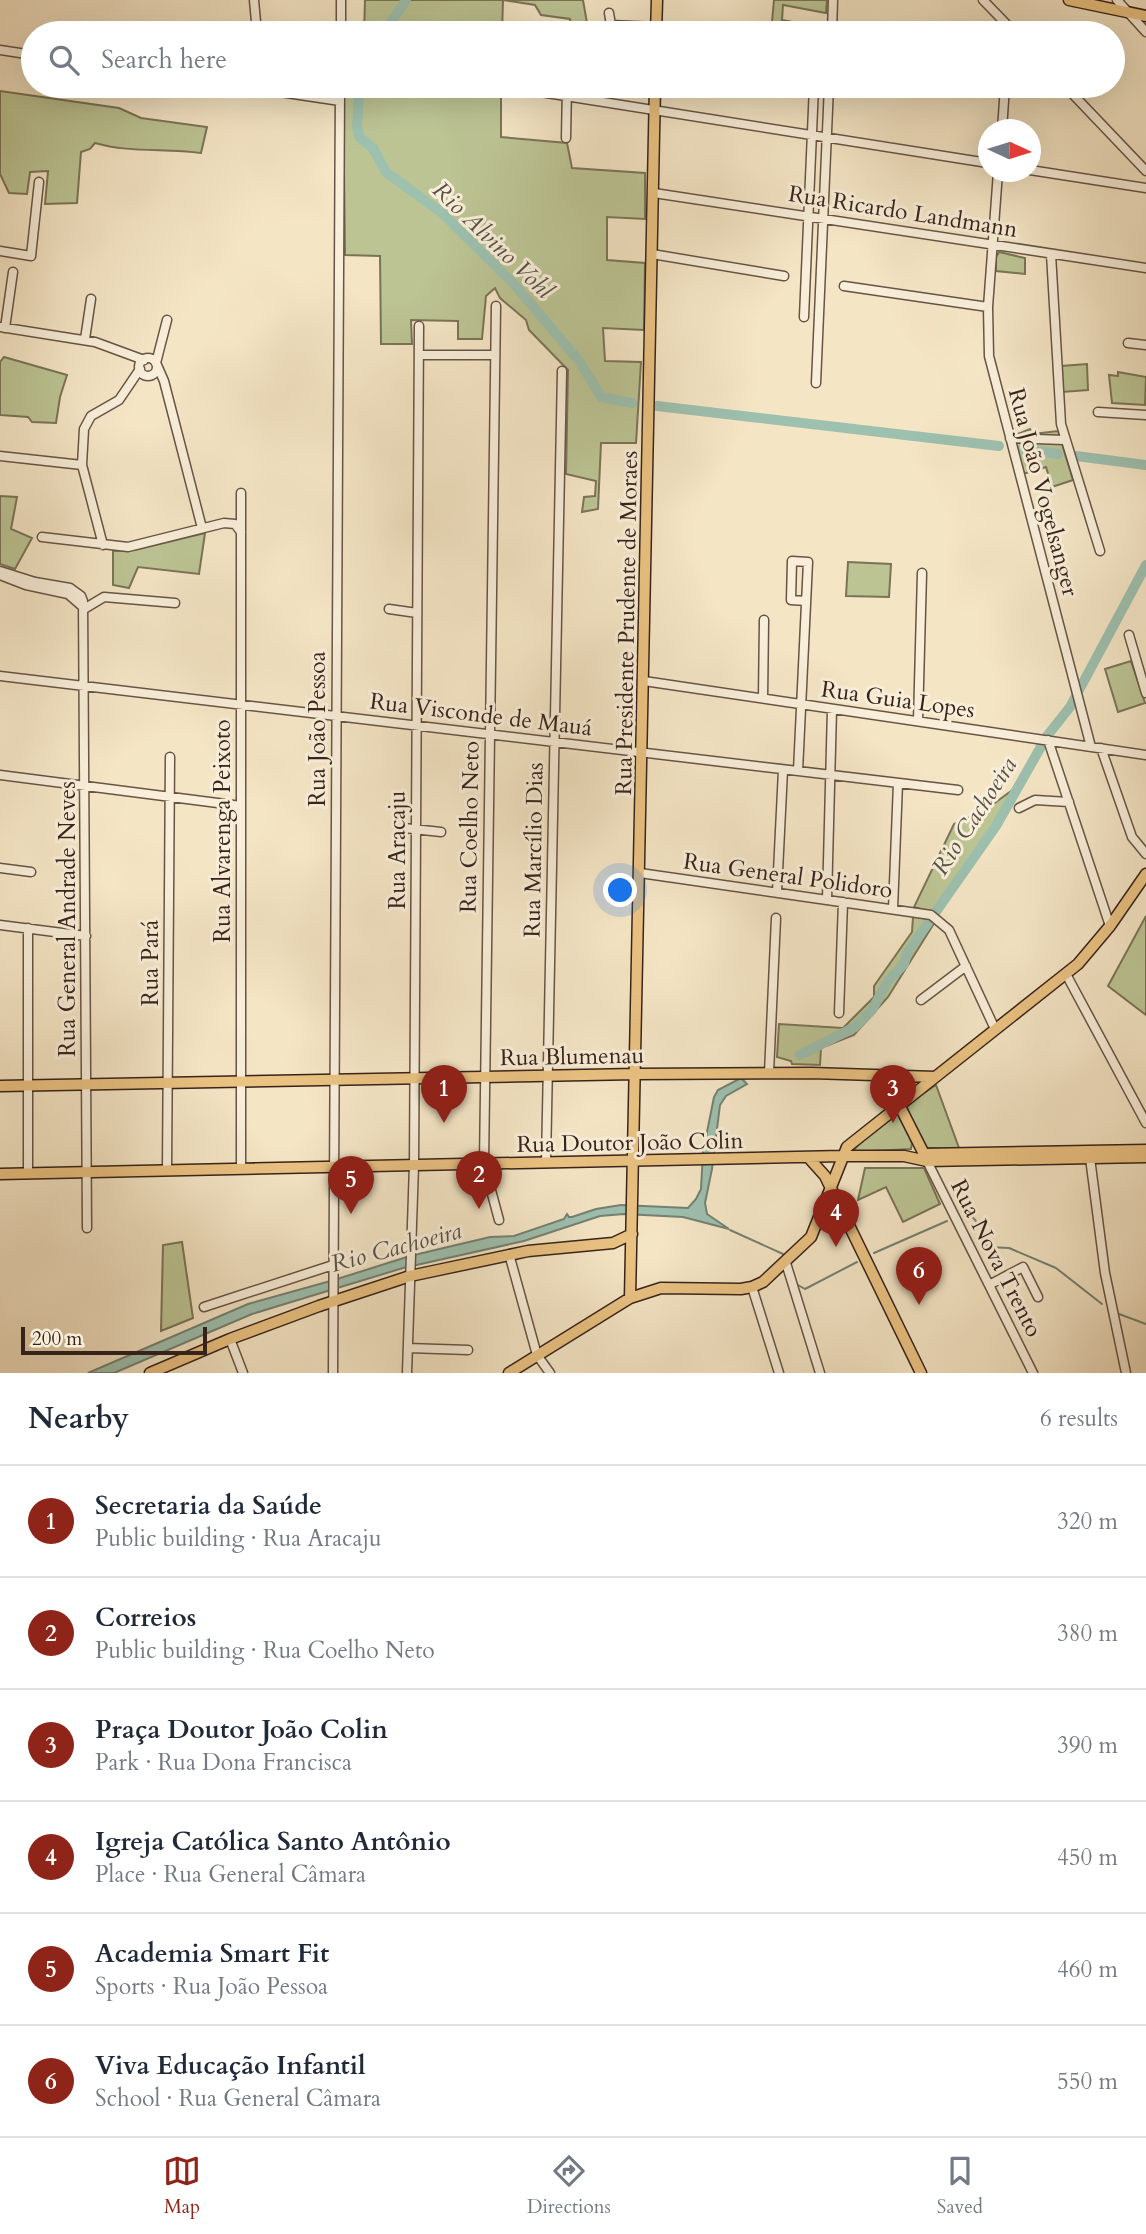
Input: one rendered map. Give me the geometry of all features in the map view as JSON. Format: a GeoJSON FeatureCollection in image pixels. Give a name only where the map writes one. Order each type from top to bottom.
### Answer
{"type":"FeatureCollection","features":[{"type":"Feature","properties":{"kind":"main road"},"geometry":{"type":"LineString","coordinates":[[657,0],[658,21]]}},
{"type":"Feature","properties":{"kind":"main road"},"geometry":{"type":"LineString","coordinates":[[1069,0],[1146,16]]}},
{"type":"Feature","properties":{"kind":"main road","name":"Rua Presidente Prudente de Moraes"},"geometry":{"type":"LineString","coordinates":[[630,1298],[655,98]]}},
{"type":"Feature","properties":{"kind":"main road"},"geometry":{"type":"LineString","coordinates":[[509,1373],[630,1298],[653,1289],[752,1287],[763,1282],[811,1237],[842,1157],[855,1139],[1066,974],[1110,926],[1146,874]]}},
{"type":"Feature","properties":{"kind":"main road","name":"Rua Blumenau"},"geometry":{"type":"LineString","coordinates":[[0,1086],[636,1074],[769,1073],[935,1077]]}},
{"type":"Feature","properties":{"kind":"main road","name":"Rua Nova Trento"},"geometry":{"type":"LineString","coordinates":[[884,1075],[924,1154]]}},
{"type":"Feature","properties":{"kind":"main road"},"geometry":{"type":"LineString","coordinates":[[924,1154],[1146,1150]]}},
{"type":"Feature","properties":{"kind":"main road"},"geometry":{"type":"LineString","coordinates":[[924,1154],[1146,1157]]}},
{"type":"Feature","properties":{"kind":"main road","name":"Rua Doutor João Colin"},"geometry":{"type":"LineString","coordinates":[[0,1174],[924,1154]]}},
{"type":"Feature","properties":{"kind":"main road"},"geometry":{"type":"LineString","coordinates":[[808,1157],[822,1171],[831,1188],[921,1373]]}},
{"type":"Feature","properties":{"kind":"main road"},"geometry":{"type":"LineString","coordinates":[[823,1211],[833,1209],[844,1215]]}},
{"type":"Feature","properties":{"kind":"main road"},"geometry":{"type":"LineString","coordinates":[[156,1372],[333,1296],[411,1272],[509,1254],[613,1243],[632,1234]]}},
{"type":"Feature","properties":{"kind":"street"},"geometry":{"type":"LineString","coordinates":[[254,0],[256,21]]}},
{"type":"Feature","properties":{"kind":"street"},"geometry":{"type":"LineString","coordinates":[[341,0],[341,21]]}},
{"type":"Feature","properties":{"kind":"street"},"geometry":{"type":"LineString","coordinates":[[832,21],[833,0]]}},
{"type":"Feature","properties":{"kind":"street"},"geometry":{"type":"LineString","coordinates":[[983,0],[1002,21]]}},
{"type":"Feature","properties":{"kind":"street"},"geometry":{"type":"LineString","coordinates":[[1117,0],[1146,32]]}},
{"type":"Feature","properties":{"kind":"street"},"geometry":{"type":"LineString","coordinates":[[609,13],[610,21]]}},
{"type":"Feature","properties":{"kind":"street"},"geometry":{"type":"LineString","coordinates":[[0,50],[21,53]]}},
{"type":"Feature","properties":{"kind":"street"},"geometry":{"type":"LineString","coordinates":[[320,98],[340,101]]}},
{"type":"Feature","properties":{"kind":"street","name":"Rua João Pessoa"},"geometry":{"type":"LineString","coordinates":[[333,1373],[340,98]]}},
{"type":"Feature","properties":{"kind":"street"},"geometry":{"type":"LineString","coordinates":[[566,138],[567,98]]}},
{"type":"Feature","properties":{"kind":"street"},"geometry":{"type":"LineString","coordinates":[[580,98],[978,161]]}},
{"type":"Feature","properties":{"kind":"street"},"geometry":{"type":"LineString","coordinates":[[804,317],[814,98]]}},
{"type":"Feature","properties":{"kind":"street"},"geometry":{"type":"LineString","coordinates":[[816,383],[829,98]]}},
{"type":"Feature","properties":{"kind":"street"},"geometry":{"type":"LineString","coordinates":[[1003,119],[1004,98]]}},
{"type":"Feature","properties":{"kind":"street"},"geometry":{"type":"LineString","coordinates":[[1077,98],[1146,171]]}},
{"type":"Feature","properties":{"kind":"street"},"geometry":{"type":"LineString","coordinates":[[1041,172],[1146,188]]}},
{"type":"Feature","properties":{"kind":"street"},"geometry":{"type":"LineString","coordinates":[[0,251],[31,256],[39,182]]}},
{"type":"Feature","properties":{"kind":"street","name":"Rua João Vogelsanger"},"geometry":{"type":"LineString","coordinates":[[997,182],[988,307],[989,356],[1091,747]]}},
{"type":"Feature","properties":{"kind":"street","name":"Rua Ricardo Landmann"},"geometry":{"type":"LineString","coordinates":[[654,193],[1146,268]]}},
{"type":"Feature","properties":{"kind":"street"},"geometry":{"type":"LineString","coordinates":[[652,254],[784,276]]}},
{"type":"Feature","properties":{"kind":"street"},"geometry":{"type":"LineString","coordinates":[[1051,254],[1061,424],[1100,551]]}},
{"type":"Feature","properties":{"kind":"street"},"geometry":{"type":"LineString","coordinates":[[13,272],[2,327],[106,344],[124,352],[144,367],[166,394]]}},
{"type":"Feature","properties":{"kind":"street"},"geometry":{"type":"LineString","coordinates":[[844,285],[988,307]]}},
{"type":"Feature","properties":{"kind":"street"},"geometry":{"type":"LineString","coordinates":[[85,340],[91,299]]}},
{"type":"Feature","properties":{"kind":"street","name":"Rua Coelho Neto"},"geometry":{"type":"LineString","coordinates":[[496,306],[484,1164],[499,1220]]}},
{"type":"Feature","properties":{"kind":"street"},"geometry":{"type":"LineString","coordinates":[[144,367],[157,371],[156,364],[167,320]]}},
{"type":"Feature","properties":{"kind":"street","name":"Rua Aracaju"},"geometry":{"type":"LineString","coordinates":[[407,1373],[415,1078],[419,326]]}},
{"type":"Feature","properties":{"kind":"street"},"geometry":{"type":"LineString","coordinates":[[103,545],[82,465],[82,440],[87,420],[119,400],[162,342]]}},
{"type":"Feature","properties":{"kind":"street"},"geometry":{"type":"LineString","coordinates":[[1128,343],[1146,345]]}},
{"type":"Feature","properties":{"kind":"street"},"geometry":{"type":"LineString","coordinates":[[419,355],[495,355]]}},
{"type":"Feature","properties":{"kind":"street"},"geometry":{"type":"LineString","coordinates":[[144,367],[156,364]]}},
{"type":"Feature","properties":{"kind":"street"},"geometry":{"type":"LineString","coordinates":[[156,364],[202,528]]}},
{"type":"Feature","properties":{"kind":"street","name":"Rua Marcílio Dias"},"geometry":{"type":"LineString","coordinates":[[547,1163],[562,371]]}},
{"type":"Feature","properties":{"kind":"street"},"geometry":{"type":"LineString","coordinates":[[1098,412],[1146,415]]}},
{"type":"Feature","properties":{"kind":"street"},"geometry":{"type":"LineString","coordinates":[[1010,438],[1064,439]]}},
{"type":"Feature","properties":{"kind":"street"},"geometry":{"type":"LineString","coordinates":[[0,456],[82,465]]}},
{"type":"Feature","properties":{"kind":"street","name":"Rua Alvarenga Peixoto"},"geometry":{"type":"LineString","coordinates":[[241,493],[241,1169]]}},
{"type":"Feature","properties":{"kind":"street"},"geometry":{"type":"LineString","coordinates":[[41,537],[135,546],[230,522],[241,532]]}},
{"type":"Feature","properties":{"kind":"street"},"geometry":{"type":"LineString","coordinates":[[798,771],[808,562],[792,561],[791,600],[806,601]]}},
{"type":"Feature","properties":{"kind":"street"},"geometry":{"type":"LineString","coordinates":[[0,573],[70,588],[81,596],[85,609],[104,597],[175,603]]}},
{"type":"Feature","properties":{"kind":"street"},"geometry":{"type":"LineString","coordinates":[[918,721],[922,573]]}},
{"type":"Feature","properties":{"kind":"street","name":"Rua General Andrade Neves"},"geometry":{"type":"LineString","coordinates":[[85,609],[87,1228]]}},
{"type":"Feature","properties":{"kind":"street"},"geometry":{"type":"LineString","coordinates":[[389,609],[417,613]]}},
{"type":"Feature","properties":{"kind":"street"},"geometry":{"type":"LineString","coordinates":[[763,698],[764,620]]}},
{"type":"Feature","properties":{"kind":"street"},"geometry":{"type":"LineString","coordinates":[[1129,635],[1146,693]]}},
{"type":"Feature","properties":{"kind":"street","name":"Rua Visconde de Mauá"},"geometry":{"type":"LineString","coordinates":[[0,676],[958,790]]}},
{"type":"Feature","properties":{"kind":"street","name":"Rua Guia Lopes"},"geometry":{"type":"LineString","coordinates":[[644,681],[1146,755]]}},
{"type":"Feature","properties":{"kind":"street"},"geometry":{"type":"LineString","coordinates":[[827,900],[832,709]]}},
{"type":"Feature","properties":{"kind":"street"},"geometry":{"type":"LineString","coordinates":[[1045,740],[1069,802],[1110,926]]}},
{"type":"Feature","properties":{"kind":"street"},"geometry":{"type":"LineString","coordinates":[[1101,748],[1132,837],[1146,853]]}},
{"type":"Feature","properties":{"kind":"street","name":"Rua Pará"},"geometry":{"type":"LineString","coordinates":[[167,1170],[170,757]]}},
{"type":"Feature","properties":{"kind":"street"},"geometry":{"type":"LineString","coordinates":[[777,892],[783,770]]}},
{"type":"Feature","properties":{"kind":"street"},"geometry":{"type":"LineString","coordinates":[[0,775],[241,806]]}},
{"type":"Feature","properties":{"kind":"street"},"geometry":{"type":"LineString","coordinates":[[893,909],[898,783]]}},
{"type":"Feature","properties":{"kind":"street"},"geometry":{"type":"LineString","coordinates":[[1019,807],[1035,800],[1069,802]]}},
{"type":"Feature","properties":{"kind":"street"},"geometry":{"type":"LineString","coordinates":[[404,828],[441,832]]}},
{"type":"Feature","properties":{"kind":"street"},"geometry":{"type":"LineString","coordinates":[[0,868],[31,872]]}},
{"type":"Feature","properties":{"kind":"street","name":"Rua General Polidoro"},"geometry":{"type":"LineString","coordinates":[[640,873],[933,916],[948,930],[966,966]]}},
{"type":"Feature","properties":{"kind":"street"},"geometry":{"type":"LineString","coordinates":[[839,1013],[843,902]]}},
{"type":"Feature","properties":{"kind":"street"},"geometry":{"type":"LineString","coordinates":[[769,1073],[776,918]]}},
{"type":"Feature","properties":{"kind":"street"},"geometry":{"type":"LineString","coordinates":[[0,925],[86,936]]}},
{"type":"Feature","properties":{"kind":"street"},"geometry":{"type":"LineString","coordinates":[[28,928],[28,1173]]}},
{"type":"Feature","properties":{"kind":"street"},"geometry":{"type":"LineString","coordinates":[[921,1000],[966,966],[995,1028]]}},
{"type":"Feature","properties":{"kind":"street"},"geometry":{"type":"LineString","coordinates":[[1066,974],[1143,1111],[1146,1123]]}},
{"type":"Feature","properties":{"kind":"street","name":"Rua Nova Trento"},"geometry":{"type":"LineString","coordinates":[[924,1154],[1033,1373]]}},
{"type":"Feature","properties":{"kind":"street"},"geometry":{"type":"LineString","coordinates":[[1090,1158],[1105,1273],[1126,1373]]}},
{"type":"Feature","properties":{"kind":"street"},"geometry":{"type":"LineString","coordinates":[[509,1254],[537,1355],[550,1373]]}},
{"type":"Feature","properties":{"kind":"street"},"geometry":{"type":"LineString","coordinates":[[786,1263],[820,1373]]}},
{"type":"Feature","properties":{"kind":"street"},"geometry":{"type":"LineString","coordinates":[[204,1307],[334,1265]]}},
{"type":"Feature","properties":{"kind":"street"},"geometry":{"type":"LineString","coordinates":[[989,1284],[1023,1266],[1038,1297]]}},
{"type":"Feature","properties":{"kind":"street"},"geometry":{"type":"LineString","coordinates":[[752,1287],[779,1373]]}},
{"type":"Feature","properties":{"kind":"street"},"geometry":{"type":"LineString","coordinates":[[230,1339],[243,1373]]}},
{"type":"Feature","properties":{"kind":"street"},"geometry":{"type":"LineString","coordinates":[[408,1348],[468,1350]]}},
{"type":"Feature","properties":{"kind":"shaded area"},"geometry":{"type":"Polygon","coordinates":[[[365,0],[503,0],[502,21],[364,21],[365,0]]]}},
{"type":"Feature","properties":{"kind":"shaded area"},"geometry":{"type":"Polygon","coordinates":[[[503,0],[583,0],[587,21],[570,21],[541,15],[535,5],[503,0]]]}},
{"type":"Feature","properties":{"kind":"shaded area"},"geometry":{"type":"Polygon","coordinates":[[[774,0],[827,0],[826,13],[783,5],[782,20],[787,21],[772,21],[774,0]]]}},
{"type":"Feature","properties":{"kind":"shaded area"},"geometry":{"type":"Polygon","coordinates":[[[0,91],[21,94],[21,98],[49,98],[119,108],[141,118],[207,127],[201,153],[121,148],[95,143],[90,149],[81,152],[77,203],[45,204],[48,171],[30,172],[27,194],[9,193],[0,174],[0,91]]]}},
{"type":"Feature","properties":{"kind":"shaded area"},"geometry":{"type":"Polygon","coordinates":[[[343,98],[501,98],[501,137],[567,143],[572,168],[645,173],[645,219],[607,217],[607,260],[645,263],[644,330],[603,328],[605,361],[641,362],[636,443],[601,443],[598,509],[582,512],[584,497],[595,496],[596,481],[566,474],[568,370],[529,330],[526,320],[500,298],[495,288],[486,296],[482,339],[458,339],[458,321],[411,320],[412,344],[381,344],[380,256],[345,255],[343,98]]]}},
{"type":"Feature","properties":{"kind":"shaded area"},"geometry":{"type":"Polygon","coordinates":[[[999,252],[1025,258],[1025,274],[996,271],[996,257],[999,252]]]}},
{"type":"Feature","properties":{"kind":"shaded area"},"geometry":{"type":"Polygon","coordinates":[[[4,357],[67,375],[56,423],[32,422],[28,417],[0,415],[0,362],[4,357]]]}},
{"type":"Feature","properties":{"kind":"shaded area"},"geometry":{"type":"Polygon","coordinates":[[[1087,364],[1088,390],[1062,392],[1061,366],[1087,364]]]}},
{"type":"Feature","properties":{"kind":"shaded area"},"geometry":{"type":"Polygon","coordinates":[[[1118,372],[1146,377],[1145,405],[1112,403],[1109,375],[1118,376],[1118,372]]]}},
{"type":"Feature","properties":{"kind":"shaded area"},"geometry":{"type":"Polygon","coordinates":[[[1030,429],[1032,434],[1058,431],[1073,480],[1052,487],[1046,467],[1023,474],[1013,436],[1030,429]]]}},
{"type":"Feature","properties":{"kind":"shaded area"},"geometry":{"type":"Polygon","coordinates":[[[0,496],[17,497],[11,529],[32,538],[15,569],[0,564],[0,496]]]}},
{"type":"Feature","properties":{"kind":"shaded area"},"geometry":{"type":"Polygon","coordinates":[[[205,533],[199,574],[138,567],[129,588],[113,585],[113,551],[135,550],[205,533]]]}},
{"type":"Feature","properties":{"kind":"shaded area"},"geometry":{"type":"Polygon","coordinates":[[[848,562],[891,564],[889,597],[846,596],[848,562]]]}},
{"type":"Feature","properties":{"kind":"shaded area"},"geometry":{"type":"Polygon","coordinates":[[[1131,661],[1145,703],[1118,712],[1105,669],[1131,661]]]}},
{"type":"Feature","properties":{"kind":"shaded area"},"geometry":{"type":"Polygon","coordinates":[[[1015,788],[986,838],[973,853],[964,878],[931,912],[914,907],[954,824],[984,811],[1015,788]]]}},
{"type":"Feature","properties":{"kind":"shaded area"},"geometry":{"type":"Polygon","coordinates":[[[1146,916],[1146,1015],[1108,986],[1146,916]]]}},
{"type":"Feature","properties":{"kind":"shaded area"},"geometry":{"type":"Polygon","coordinates":[[[913,917],[922,917],[933,925],[888,997],[854,1035],[821,1048],[820,1065],[792,1064],[791,1061],[777,1057],[779,1024],[843,1028],[874,997],[874,986],[912,932],[913,917]]]}},
{"type":"Feature","properties":{"kind":"shaded area"},"geometry":{"type":"Polygon","coordinates":[[[741,1078],[747,1084],[726,1096],[720,1105],[705,1203],[707,1214],[729,1229],[683,1217],[624,1214],[600,1216],[524,1241],[403,1268],[252,1314],[114,1373],[88,1373],[248,1304],[410,1256],[490,1237],[514,1236],[564,1219],[567,1214],[572,1217],[621,1205],[688,1208],[701,1189],[703,1152],[714,1097],[718,1090],[741,1078]]]}},
{"type":"Feature","properties":{"kind":"shaded area"},"geometry":{"type":"Polygon","coordinates":[[[936,1085],[959,1148],[927,1148],[905,1106],[936,1085]]]}},
{"type":"Feature","properties":{"kind":"shaded area"},"geometry":{"type":"Polygon","coordinates":[[[898,1112],[912,1143],[911,1149],[852,1152],[860,1143],[898,1112]]]}},
{"type":"Feature","properties":{"kind":"shaded area"},"geometry":{"type":"Polygon","coordinates":[[[865,1168],[924,1168],[940,1204],[903,1222],[886,1187],[858,1200],[865,1168]]]}},
{"type":"Feature","properties":{"kind":"shaded area"},"geometry":{"type":"Polygon","coordinates":[[[182,1242],[193,1318],[161,1331],[163,1245],[182,1242]]]}},
{"type":"Feature","properties":{"kind":"waterway","name":"Rio Alvino Vohl"},"geometry":{"type":"LineString","coordinates":[[392,21],[406,0]]}},
{"type":"Feature","properties":{"kind":"waterway","name":"Rio Alvino Vohl"},"geometry":{"type":"LineString","coordinates":[[359,98],[357,128],[360,138],[373,148],[386,172],[442,213],[514,284],[580,362],[601,397],[632,403]]}},
{"type":"Feature","properties":{"kind":"waterway","name":"Rio Alvino Vohl"},"geometry":{"type":"LineString","coordinates":[[657,406],[999,446]]}},
{"type":"Feature","properties":{"kind":"waterway","name":"Rio Alvino Vohl"},"geometry":{"type":"LineString","coordinates":[[1022,449],[1058,454]]}},
{"type":"Feature","properties":{"kind":"waterway","name":"Rio Alvino Vohl"},"geometry":{"type":"LineString","coordinates":[[1076,456],[1146,465]]}},
{"type":"Feature","properties":{"kind":"waterway","name":"Rio Cachoeira"},"geometry":{"type":"LineString","coordinates":[[800,1055],[855,1027],[872,1010],[888,981],[904,964],[907,953],[996,826],[1047,736],[1070,707],[1146,565]]}},
{"type":"Feature","properties":{"kind":"waterway"},"geometry":{"type":"LineString","coordinates":[[966,1217],[975,1219],[988,1247],[1009,1248],[1056,1268],[1102,1304]]}},
{"type":"Feature","properties":{"kind":"waterway"},"geometry":{"type":"LineString","coordinates":[[874,1253],[947,1221]]}},
{"type":"Feature","properties":{"kind":"waterway"},"geometry":{"type":"LineString","coordinates":[[730,1230],[783,1254]]}},
{"type":"Feature","properties":{"kind":"waterway"},"geometry":{"type":"LineString","coordinates":[[796,1284],[805,1289],[857,1262]]}},
{"type":"Feature","properties":{"kind":"waterway"},"geometry":{"type":"LineString","coordinates":[[1119,1314],[1146,1324]]}},
{"type":"Feature","properties":{"kind":"place","name":"Secretaria da Saúde"},"geometry":{"type":"Point","coordinates":[444,1123]}},
{"type":"Feature","properties":{"kind":"place","name":"Praça Doutor João Colin"},"geometry":{"type":"Point","coordinates":[893,1123]}},
{"type":"Feature","properties":{"kind":"place","name":"Correios"},"geometry":{"type":"Point","coordinates":[479,1209]}},
{"type":"Feature","properties":{"kind":"place","name":"Academia Smart Fit"},"geometry":{"type":"Point","coordinates":[351,1214]}},
{"type":"Feature","properties":{"kind":"place","name":"Igreja Católica Santo Antônio"},"geometry":{"type":"Point","coordinates":[836,1247]}},
{"type":"Feature","properties":{"kind":"place","name":"Viva Educação Infantil"},"geometry":{"type":"Point","coordinates":[919,1305]}}]}
